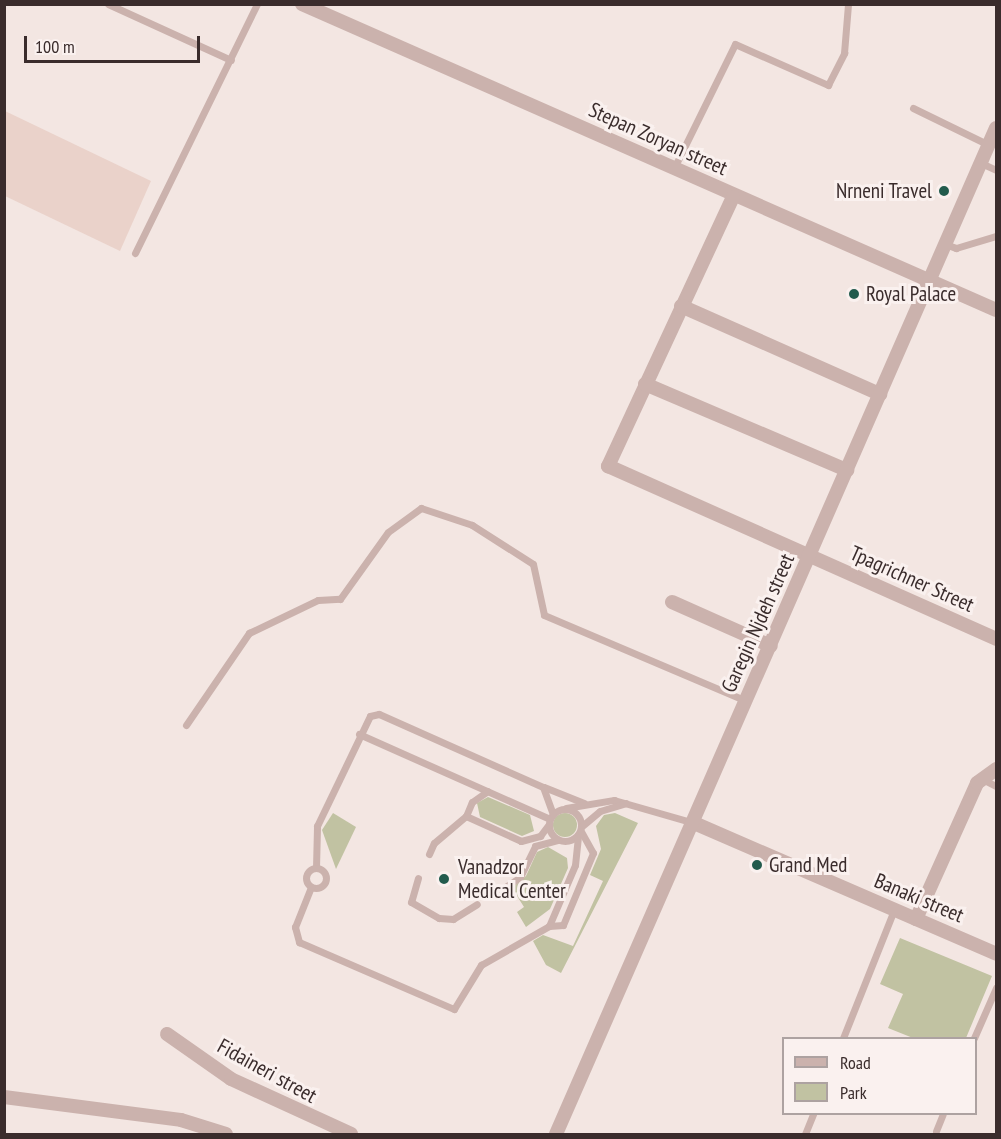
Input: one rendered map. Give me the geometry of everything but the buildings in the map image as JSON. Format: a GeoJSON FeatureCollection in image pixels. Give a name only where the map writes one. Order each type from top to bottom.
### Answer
{"type":"FeatureCollection","features":[{"type":"Feature","properties":{"kind":"street","name":"Stepan Zoryan street"},"geometry":{"type":"LineString","coordinates":[[302,4],[996,310]]}},
{"type":"Feature","properties":{"kind":"street","name":"Garegin Njdeh street"},"geometry":{"type":"LineString","coordinates":[[556,1134],[694,824],[996,128]]}},
{"type":"Feature","properties":{"kind":"street"},"geometry":{"type":"LineString","coordinates":[[733,196],[645,384],[847,470]]}},
{"type":"Feature","properties":{"kind":"street"},"geometry":{"type":"LineString","coordinates":[[681,306],[880,394]]}},
{"type":"Feature","properties":{"kind":"street","name":"Tpagrichner Street"},"geometry":{"type":"LineString","coordinates":[[645,384],[608,466],[996,639]]}},
{"type":"Feature","properties":{"kind":"street"},"geometry":{"type":"LineString","coordinates":[[672,602],[771,646]]}},
{"type":"Feature","properties":{"kind":"street"},"geometry":{"type":"LineString","coordinates":[[916,919],[977,783],[990,783],[996,769]]}},
{"type":"Feature","properties":{"kind":"street","name":"Banaki street"},"geometry":{"type":"LineString","coordinates":[[694,824],[996,954]]}},
{"type":"Feature","properties":{"kind":"street","name":"Fidaineri street"},"geometry":{"type":"LineString","coordinates":[[167,1034],[231,1079],[334,1131],[351,1134]]}},
{"type":"Feature","properties":{"kind":"street"},"geometry":{"type":"LineString","coordinates":[[4,1097],[181,1120],[226,1134]]}},
{"type":"Feature","properties":{"kind":"lane"},"geometry":{"type":"LineString","coordinates":[[108,4],[231,60]]}},
{"type":"Feature","properties":{"kind":"lane"},"geometry":{"type":"LineString","coordinates":[[135,253],[231,60],[256,4]]}},
{"type":"Feature","properties":{"kind":"lane"},"geometry":{"type":"LineString","coordinates":[[674,168],[735,44],[828,86],[844,53],[848,4]]}},
{"type":"Feature","properties":{"kind":"lane"},"geometry":{"type":"LineString","coordinates":[[913,108],[989,145]]}},
{"type":"Feature","properties":{"kind":"lane"},"geometry":{"type":"LineString","coordinates":[[981,163],[996,170]]}},
{"type":"Feature","properties":{"kind":"lane"},"geometry":{"type":"LineString","coordinates":[[945,244],[956,248],[996,236]]}},
{"type":"Feature","properties":{"kind":"lane"},"geometry":{"type":"LineString","coordinates":[[186,725],[249,633],[318,600],[340,599],[388,532],[421,508],[472,525],[533,564],[544,615],[747,701]]}},
{"type":"Feature","properties":{"kind":"lane"},"geometry":{"type":"LineString","coordinates":[[311,887],[306,878],[316,868],[317,826],[359,734],[370,716],[379,714],[584,803]]}},
{"type":"Feature","properties":{"kind":"lane"},"geometry":{"type":"LineString","coordinates":[[359,734],[550,819]]}},
{"type":"Feature","properties":{"kind":"lane"},"geometry":{"type":"LineString","coordinates":[[468,783],[472,802]]}},
{"type":"Feature","properties":{"kind":"lane"},"geometry":{"type":"LineString","coordinates":[[543,787],[550,819],[559,840]]}},
{"type":"Feature","properties":{"kind":"lane"},"geometry":{"type":"LineString","coordinates":[[429,854],[434,843],[466,816],[472,802],[488,791]]}},
{"type":"Feature","properties":{"kind":"lane"},"geometry":{"type":"LineString","coordinates":[[501,890],[520,877],[535,846],[559,840],[580,831],[608,807],[632,802]]}},
{"type":"Feature","properties":{"kind":"lane"},"geometry":{"type":"LineString","coordinates":[[466,816],[521,841],[540,836],[550,819],[566,808],[584,803],[632,802],[694,824]]}},
{"type":"Feature","properties":{"kind":"lane"},"geometry":{"type":"LineString","coordinates":[[549,926],[575,865],[580,831],[579,816],[566,808]]}},
{"type":"Feature","properties":{"kind":"lane"},"geometry":{"type":"LineString","coordinates":[[316,868],[326,879],[311,887],[295,927],[299,942],[445,1009],[461,1003],[481,965],[549,926],[563,925],[592,852],[580,831]]}},
{"type":"Feature","properties":{"kind":"lane"},"geometry":{"type":"LineString","coordinates":[[418,878],[411,902],[439,918],[453,919],[477,904]]}},
{"type":"Feature","properties":{"kind":"lane"},"geometry":{"type":"LineString","coordinates":[[843,1037],[894,910]]}},
{"type":"Feature","properties":{"kind":"lane"},"geometry":{"type":"LineString","coordinates":[[974,1037],[996,988]]}},
{"type":"Feature","properties":{"kind":"lane"},"geometry":{"type":"LineString","coordinates":[[805,1134],[812,1115]]}},
{"type":"Feature","properties":{"kind":"lane"},"geometry":{"type":"LineString","coordinates":[[936,1131],[942,1115]]}},
{"type":"Feature","properties":{"kind":"green space"},"geometry":{"type":"Polygon","coordinates":[[[488,797],[530,815],[534,831],[522,836],[480,817],[477,803],[488,797]]]}},
{"type":"Feature","properties":{"kind":"green space"},"geometry":{"type":"Polygon","coordinates":[[[333,813],[356,827],[336,869],[322,830],[333,813]]]}},
{"type":"Feature","properties":{"kind":"green space"},"geometry":{"type":"Polygon","coordinates":[[[565,813],[573,817],[577,825],[573,833],[565,837],[557,833],[553,825],[557,817],[565,813]]]}},
{"type":"Feature","properties":{"kind":"green space"},"geometry":{"type":"Polygon","coordinates":[[[615,813],[638,823],[561,973],[546,965],[533,941],[543,935],[573,946],[603,881],[590,875],[601,849],[596,826],[604,815],[615,813]]]}},
{"type":"Feature","properties":{"kind":"green space"},"geometry":{"type":"Polygon","coordinates":[[[548,847],[567,858],[568,868],[550,909],[526,927],[517,912],[524,907],[512,888],[526,876],[537,852],[548,847]]]}},
{"type":"Feature","properties":{"kind":"green space"},"geometry":{"type":"Polygon","coordinates":[[[900,938],[992,976],[966,1037],[910,1037],[888,1028],[903,994],[880,984],[900,938]]]}},
{"type":"Feature","properties":{"kind":"shaded area"},"geometry":{"type":"Polygon","coordinates":[[[5,111],[151,181],[120,251],[5,196],[5,111]]]}},
{"type":"Feature","properties":{"kind":"place","name":"Nrneni Travel"},"geometry":{"type":"Point","coordinates":[944,191]}},
{"type":"Feature","properties":{"kind":"place","name":"Royal Palace"},"geometry":{"type":"Point","coordinates":[854,294]}},
{"type":"Feature","properties":{"kind":"place","name":"Grand Med"},"geometry":{"type":"Point","coordinates":[757,865]}},
{"type":"Feature","properties":{"kind":"place","name":"Vanadzor Medical Center"},"geometry":{"type":"Point","coordinates":[444,879]}}]}
